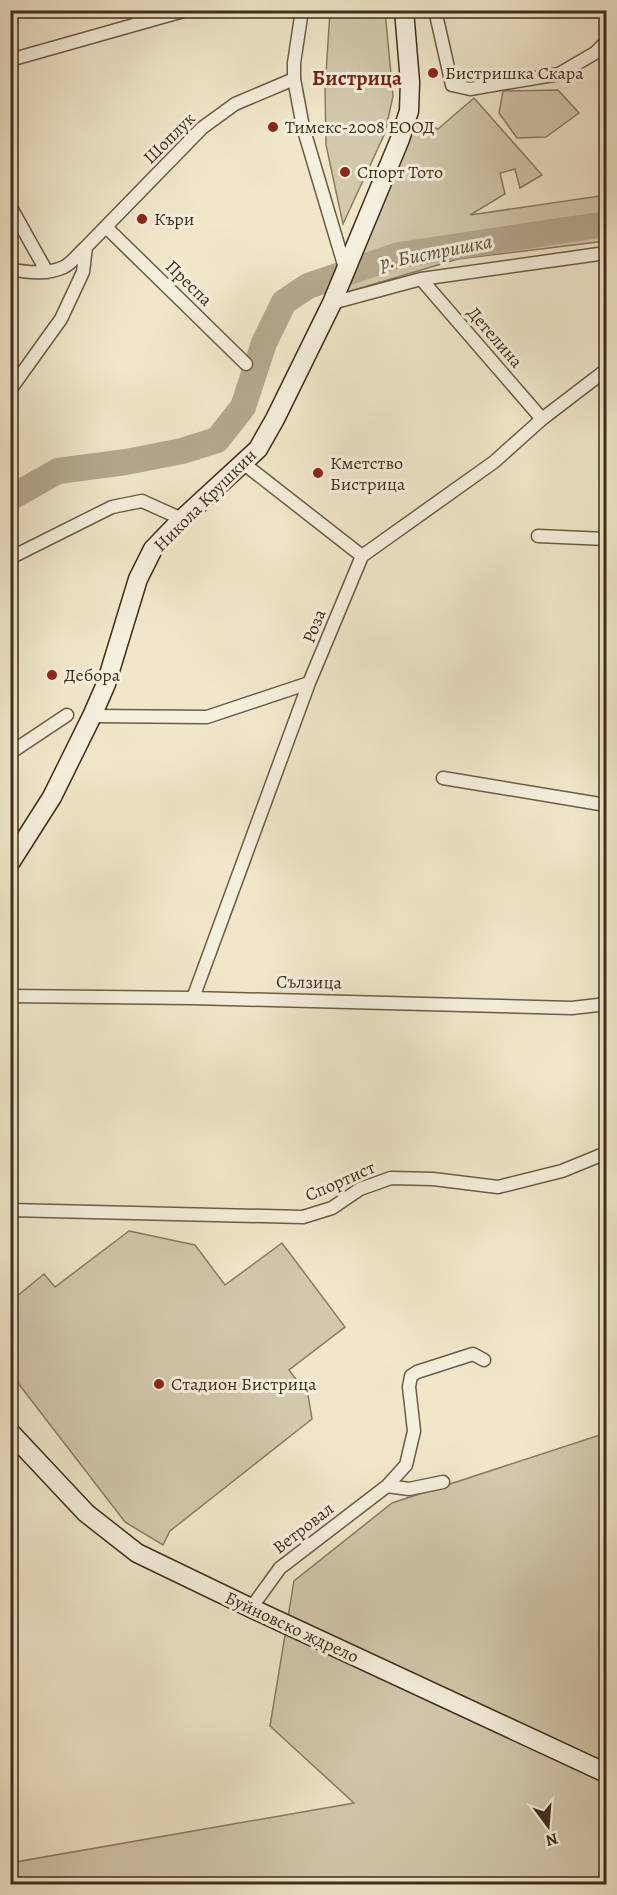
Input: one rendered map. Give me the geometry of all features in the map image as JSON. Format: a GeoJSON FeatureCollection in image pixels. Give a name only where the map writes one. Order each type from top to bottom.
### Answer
{"type":"FeatureCollection","features":[{"type":"Feature","properties":{"kind":"street"},"geometry":{"type":"LineString","coordinates":[[10,60],[138,16],[187,10]]}},
{"type":"Feature","properties":{"kind":"street"},"geometry":{"type":"LineString","coordinates":[[302,10],[294,63],[294,79],[303,127],[345,268]]}},
{"type":"Feature","properties":{"kind":"street","name":"Никола Крушкин"},"geometry":{"type":"LineString","coordinates":[[10,863],[52,797],[92,716],[106,684],[138,579],[153,549],[258,449],[334,300],[345,268],[400,139],[409,111],[410,82],[404,10]]}},
{"type":"Feature","properties":{"kind":"street"},"geometry":{"type":"LineString","coordinates":[[435,10],[452,85],[470,89],[559,74],[595,53],[606,42]]}},
{"type":"Feature","properties":{"kind":"street","name":"Шоплук"},"geometry":{"type":"LineString","coordinates":[[47,272],[66,266],[202,128],[236,104],[294,79]]}},
{"type":"Feature","properties":{"kind":"street"},"geometry":{"type":"LineString","coordinates":[[10,206],[47,272],[26,273],[10,269]]}},
{"type":"Feature","properties":{"kind":"street","name":"Преспа"},"geometry":{"type":"LineString","coordinates":[[106,227],[246,364]]}},
{"type":"Feature","properties":{"kind":"street"},"geometry":{"type":"LineString","coordinates":[[10,390],[61,319],[83,272],[86,247]]}},
{"type":"Feature","properties":{"kind":"street"},"geometry":{"type":"LineString","coordinates":[[334,300],[420,279],[606,253]]}},
{"type":"Feature","properties":{"kind":"street","name":"Детелина"},"geometry":{"type":"LineString","coordinates":[[420,279],[542,419]]}},
{"type":"Feature","properties":{"kind":"street"},"geometry":{"type":"LineString","coordinates":[[243,463],[362,556],[494,462],[542,419],[606,370]]}},
{"type":"Feature","properties":{"kind":"street"},"geometry":{"type":"LineString","coordinates":[[10,558],[112,507],[142,501],[182,519]]}},
{"type":"Feature","properties":{"kind":"street"},"geometry":{"type":"LineString","coordinates":[[538,536],[606,539]]}},
{"type":"Feature","properties":{"kind":"street","name":"Роза"},"geometry":{"type":"LineString","coordinates":[[193,998],[309,683],[362,556]]}},
{"type":"Feature","properties":{"kind":"street"},"geometry":{"type":"LineString","coordinates":[[92,716],[207,717],[309,683]]}},
{"type":"Feature","properties":{"kind":"street"},"geometry":{"type":"LineString","coordinates":[[10,753],[67,715]]}},
{"type":"Feature","properties":{"kind":"street"},"geometry":{"type":"LineString","coordinates":[[443,778],[606,805]]}},
{"type":"Feature","properties":{"kind":"street","name":"Сълзица"},"geometry":{"type":"LineString","coordinates":[[10,996],[499,1004],[572,1008],[606,1002]]}},
{"type":"Feature","properties":{"kind":"street","name":"Спортист"},"geometry":{"type":"LineString","coordinates":[[10,1210],[303,1217],[332,1208],[360,1189],[391,1178],[433,1179],[498,1187],[562,1171],[606,1153]]}},
{"type":"Feature","properties":{"kind":"street","name":"Ветровал"},"geometry":{"type":"LineString","coordinates":[[251,1608],[280,1568],[387,1486],[406,1465],[414,1431],[409,1387],[411,1376],[473,1354],[484,1360]]}},
{"type":"Feature","properties":{"kind":"street","name":"Буйновско ждрело"},"geometry":{"type":"LineString","coordinates":[[10,1432],[86,1513],[137,1553],[606,1773]]}},
{"type":"Feature","properties":{"kind":"street"},"geometry":{"type":"LineString","coordinates":[[387,1486],[409,1489],[443,1482]]}},
{"type":"Feature","properties":{"kind":"shaded area"},"geometry":{"type":"Polygon","coordinates":[[[330,11],[385,11],[393,96],[385,133],[343,224],[326,145],[325,89],[330,11]]]}},
{"type":"Feature","properties":{"kind":"shaded area"},"geometry":{"type":"Polygon","coordinates":[[[558,90],[579,113],[546,137],[517,138],[499,113],[503,91],[558,90]]]}},
{"type":"Feature","properties":{"kind":"shaded area"},"geometry":{"type":"Polygon","coordinates":[[[474,98],[542,175],[520,188],[515,169],[500,173],[505,194],[470,215],[606,195],[606,241],[458,259],[344,293],[417,122],[438,129],[474,98]]]}},
{"type":"Feature","properties":{"kind":"shaded area","name":"Стадион Бистрица"},"geometry":{"type":"Polygon","coordinates":[[[129,1231],[195,1245],[225,1285],[282,1243],[345,1327],[289,1370],[308,1395],[312,1419],[170,1531],[163,1545],[125,1522],[11,1374],[11,1301],[44,1274],[55,1287],[129,1231]]]}},
{"type":"Feature","properties":{"kind":"shaded area"},"geometry":{"type":"Polygon","coordinates":[[[606,1433],[606,1884],[11,1884],[10,1863],[354,1803],[270,1726],[294,1581],[392,1503],[606,1433]]]}},
{"type":"Feature","properties":{"kind":"waterway","name":"р. Бистришка"},"geometry":{"type":"LineString","coordinates":[[10,498],[58,471],[126,462],[182,451],[217,440],[243,407],[264,343],[284,302],[308,286],[399,255],[606,224]]}},
{"type":"Feature","properties":{"kind":"place","name":"Бистришка Скара"},"geometry":{"type":"Point","coordinates":[433,73]}},
{"type":"Feature","properties":{"kind":"place","name":"Тимекс-2008 ЕООД"},"geometry":{"type":"Point","coordinates":[273,127]}},
{"type":"Feature","properties":{"kind":"place","name":"Спорт Тото"},"geometry":{"type":"Point","coordinates":[345,172]}},
{"type":"Feature","properties":{"kind":"place","name":"Къри"},"geometry":{"type":"Point","coordinates":[142,219]}},
{"type":"Feature","properties":{"kind":"place","name":"Кметство Бистрица"},"geometry":{"type":"Point","coordinates":[318,473]}},
{"type":"Feature","properties":{"kind":"place","name":"Дебора"},"geometry":{"type":"Point","coordinates":[52,675]}},
{"type":"Feature","properties":{"kind":"place","name":"Стадион Бистрица"},"geometry":{"type":"Point","coordinates":[159,1384]}},
{"type":"Feature","properties":{"kind":"district","name":"Бистрица"},"geometry":{"type":"Point","coordinates":[357,78]}}]}
